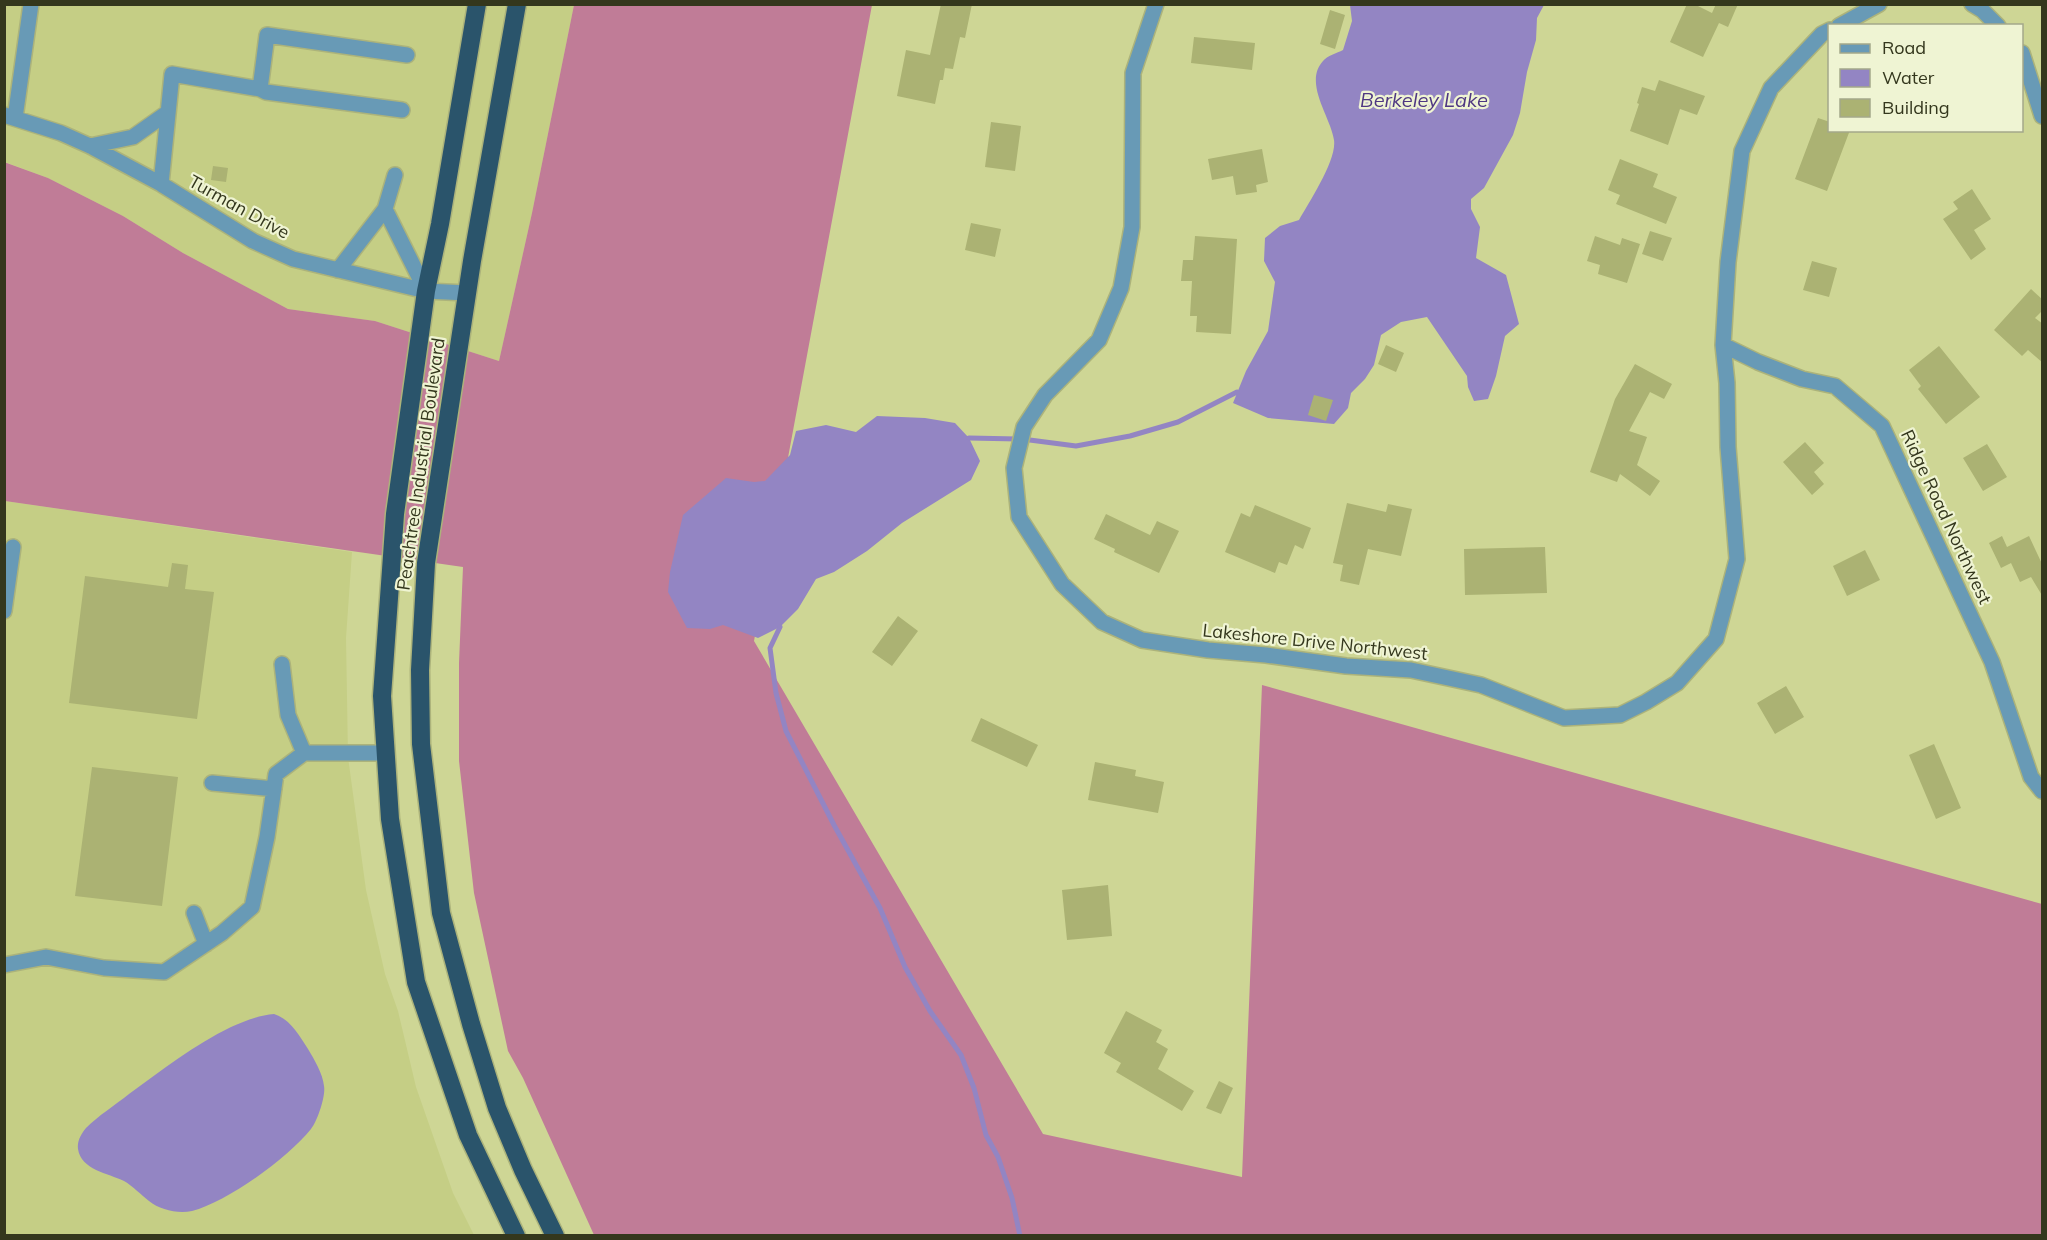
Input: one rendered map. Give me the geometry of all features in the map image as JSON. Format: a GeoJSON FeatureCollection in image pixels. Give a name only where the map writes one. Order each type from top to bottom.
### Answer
{"type":"FeatureCollection","features":[{"type":"Feature","properties":{"kind":"highway","name":"Peachtree Industrial Boulevard"},"geometry":{"type":"LineString","coordinates":[[477,4],[440,224],[426,291],[395,514],[382,696],[390,819],[416,982],[468,1135],[516,1236]]}},
{"type":"Feature","properties":{"kind":"highway","name":"Peachtree Industrial Boulevard"},"geometry":{"type":"LineString","coordinates":[[517,4],[467,293],[426,563],[420,670],[421,744],[441,913],[471,1024],[497,1108],[523,1170],[555,1236]]}},
{"type":"Feature","properties":{"kind":"street"},"geometry":{"type":"LineString","coordinates":[[10,116],[31,4]]}},
{"type":"Feature","properties":{"kind":"street","name":"Lakeshore Drive Northwest"},"geometry":{"type":"LineString","coordinates":[[1156,4],[1133,73],[1132,227],[1121,288],[1099,340],[1045,395],[1024,427],[1014,468],[1019,517],[1062,584],[1102,622],[1142,640],[1346,666],[1411,670],[1481,686],[1564,718],[1620,715],[1646,702],[1677,682],[1716,639],[1737,559],[1723,345],[1728,262],[1742,151],[1771,88],[1822,34],[1828,31]]}},
{"type":"Feature","properties":{"kind":"street"},"geometry":{"type":"LineString","coordinates":[[1843,24],[1880,4]]}},
{"type":"Feature","properties":{"kind":"street"},"geometry":{"type":"LineString","coordinates":[[1972,4],[1996,24]]}},
{"type":"Feature","properties":{"kind":"street"},"geometry":{"type":"LineString","coordinates":[[260,89],[267,35],[407,55]]}},
{"type":"Feature","properties":{"kind":"street"},"geometry":{"type":"LineString","coordinates":[[2023,56],[2043,116]]}},
{"type":"Feature","properties":{"kind":"street"},"geometry":{"type":"LineString","coordinates":[[161,184],[172,75],[260,89],[266,92],[402,110]]}},
{"type":"Feature","properties":{"kind":"street"},"geometry":{"type":"LineString","coordinates":[[90,146],[133,137],[167,113]]}},
{"type":"Feature","properties":{"kind":"street","name":"Turman Drive"},"geometry":{"type":"LineString","coordinates":[[10,116],[61,133],[90,146],[161,184],[253,241],[293,259],[426,291],[467,293]]}},
{"type":"Feature","properties":{"kind":"street"},"geometry":{"type":"LineString","coordinates":[[338,270],[385,209],[395,175]]}},
{"type":"Feature","properties":{"kind":"street"},"geometry":{"type":"LineString","coordinates":[[385,209],[426,291]]}},
{"type":"Feature","properties":{"kind":"street","name":"Ridge Road Northwest"},"geometry":{"type":"LineString","coordinates":[[1723,345],[1791,375],[1835,386],[1882,426],[1992,662],[2031,777],[2043,791]]}},
{"type":"Feature","properties":{"kind":"street"},"geometry":{"type":"LineString","coordinates":[[4,611],[14,547]]}},
{"type":"Feature","properties":{"kind":"street"},"geometry":{"type":"LineString","coordinates":[[282,664],[288,715],[304,753]]}},
{"type":"Feature","properties":{"kind":"street"},"geometry":{"type":"LineString","coordinates":[[4,965],[46,957],[104,969],[164,972],[222,933],[252,907],[267,837],[276,774],[304,753],[386,753]]}},
{"type":"Feature","properties":{"kind":"street"},"geometry":{"type":"LineString","coordinates":[[212,783],[274,789]]}},
{"type":"Feature","properties":{"kind":"street"},"geometry":{"type":"LineString","coordinates":[[194,913],[206,944]]}},
{"type":"Feature","properties":{"kind":"shaded area"},"geometry":{"type":"Polygon","coordinates":[[[4,5],[574,5],[499,361],[375,321],[288,309],[183,253],[123,216],[48,178],[5,162],[4,5]]]}},
{"type":"Feature","properties":{"kind":"shaded area"},"geometry":{"type":"Polygon","coordinates":[[[574,5],[872,5],[754,641],[1043,1134],[1242,1177],[1262,685],[2042,904],[2042,1235],[594,1235],[523,1078],[508,1051],[474,893],[459,761],[459,663],[463,567],[5,501],[4,162],[48,178],[123,216],[183,253],[288,309],[375,321],[499,361],[574,5]]]}},
{"type":"Feature","properties":{"kind":"shaded area"},"geometry":{"type":"Polygon","coordinates":[[[5,501],[352,552],[346,638],[348,757],[366,890],[385,974],[398,1011],[416,1087],[453,1193],[474,1235],[5,1236],[5,501]]]}},
{"type":"Feature","properties":{"kind":"water","name":"Berkeley Lake"},"geometry":{"type":"Polygon","coordinates":[[[1350,5],[1544,5],[1537,18],[1536,40],[1513,135],[1484,188],[1471,199],[1471,209],[1480,227],[1476,258],[1506,275],[1519,324],[1505,336],[1488,399],[1474,401],[1468,387],[1467,376],[1427,317],[1401,322],[1381,335],[1374,365],[1365,379],[1351,393],[1348,408],[1334,424],[1268,418],[1233,403],[1246,371],[1268,331],[1275,282],[1264,261],[1265,238],[1280,226],[1299,220],[1327,169],[1334,148],[1334,140],[1317,90],[1316,79],[1323,61],[1343,50],[1352,21],[1350,5]]]}},
{"type":"Feature","properties":{"kind":"water"},"geometry":{"type":"Polygon","coordinates":[[[877,416],[925,418],[955,423],[969,438],[980,461],[971,480],[902,523],[867,551],[834,572],[816,579],[798,609],[780,627],[758,638],[723,625],[710,629],[687,628],[668,592],[670,572],[683,515],[726,478],[754,482],[765,481],[790,455],[796,431],[826,425],[856,432],[877,416]]]}},
{"type":"Feature","properties":{"kind":"water"},"geometry":{"type":"Polygon","coordinates":[[[274,1014],[280,1016],[294,1028],[301,1038],[320,1072],[324,1090],[316,1121],[288,1153],[239,1189],[206,1206],[181,1212],[158,1207],[131,1185],[96,1170],[84,1162],[78,1149],[79,1140],[86,1128],[101,1115],[204,1042],[241,1023],[274,1014]]]}},
{"type":"Feature","properties":{"kind":"building"},"geometry":{"type":"Polygon","coordinates":[[[941,4],[972,4],[965,38],[960,37],[953,69],[945,68],[935,104],[897,96],[906,50],[930,55],[941,4]]]}},
{"type":"Feature","properties":{"kind":"building"},"geometry":{"type":"Polygon","coordinates":[[[1687,4],[1694,4],[1712,13],[1716,4],[1738,4],[1728,27],[1719,23],[1703,57],[1670,42],[1687,4]]]}},
{"type":"Feature","properties":{"kind":"building"},"geometry":{"type":"Polygon","coordinates":[[[1330,10],[1345,15],[1335,49],[1320,44],[1330,10]]]}},
{"type":"Feature","properties":{"kind":"building"},"geometry":{"type":"Polygon","coordinates":[[[1194,37],[1255,43],[1252,70],[1191,63],[1194,37]]]}},
{"type":"Feature","properties":{"kind":"building"},"geometry":{"type":"Polygon","coordinates":[[[1659,80],[1705,96],[1697,115],[1680,109],[1668,145],[1630,131],[1642,87],[1655,91],[1659,80]]]}},
{"type":"Feature","properties":{"kind":"building"},"geometry":{"type":"Polygon","coordinates":[[[1818,118],[1828,121],[1828,132],[1849,132],[1827,191],[1795,179],[1818,118]]]}},
{"type":"Feature","properties":{"kind":"building"},"geometry":{"type":"Polygon","coordinates":[[[991,122],[1021,126],[1015,171],[985,167],[991,122]]]}},
{"type":"Feature","properties":{"kind":"building"},"geometry":{"type":"Polygon","coordinates":[[[1262,149],[1268,182],[1256,185],[1257,192],[1236,195],[1233,176],[1212,180],[1208,159],[1262,149]]]}},
{"type":"Feature","properties":{"kind":"building"},"geometry":{"type":"Polygon","coordinates":[[[1620,159],[1658,174],[1653,187],[1677,197],[1666,224],[1616,204],[1620,195],[1608,190],[1620,159]]]}},
{"type":"Feature","properties":{"kind":"building"},"geometry":{"type":"Polygon","coordinates":[[[213,166],[228,168],[226,182],[211,180],[213,166]]]}},
{"type":"Feature","properties":{"kind":"building"},"geometry":{"type":"Polygon","coordinates":[[[1972,189],[1991,219],[1974,230],[1986,249],[1971,260],[1943,219],[1958,209],[1953,202],[1972,189]]]}},
{"type":"Feature","properties":{"kind":"building"},"geometry":{"type":"Polygon","coordinates":[[[971,223],[1001,229],[995,257],[965,250],[971,223]]]}},
{"type":"Feature","properties":{"kind":"building"},"geometry":{"type":"Polygon","coordinates":[[[1650,231],[1672,238],[1663,261],[1642,254],[1650,231]]]}},
{"type":"Feature","properties":{"kind":"building"},"geometry":{"type":"Polygon","coordinates":[[[1195,236],[1237,239],[1231,334],[1196,332],[1197,316],[1190,316],[1192,281],[1181,281],[1183,260],[1193,260],[1195,236]]]}},
{"type":"Feature","properties":{"kind":"building"},"geometry":{"type":"Polygon","coordinates":[[[1595,236],[1620,245],[1622,238],[1640,244],[1627,283],[1598,274],[1600,265],[1587,261],[1595,236]]]}},
{"type":"Feature","properties":{"kind":"building"},"geometry":{"type":"Polygon","coordinates":[[[1812,261],[1837,268],[1829,297],[1803,290],[1812,261]]]}},
{"type":"Feature","properties":{"kind":"building"},"geometry":{"type":"Polygon","coordinates":[[[2031,289],[2043,300],[2043,310],[2035,318],[2043,324],[2043,363],[2028,350],[2022,356],[1994,330],[2031,289]]]}},
{"type":"Feature","properties":{"kind":"building"},"geometry":{"type":"Polygon","coordinates":[[[1386,345],[1404,353],[1396,372],[1378,364],[1386,345]]]}},
{"type":"Feature","properties":{"kind":"building"},"geometry":{"type":"Polygon","coordinates":[[[1939,346],[1980,397],[1946,424],[1918,389],[1921,386],[1909,370],[1939,346]]]}},
{"type":"Feature","properties":{"kind":"building"},"geometry":{"type":"Polygon","coordinates":[[[1635,364],[1672,384],[1664,399],[1650,392],[1629,431],[1647,437],[1637,465],[1660,481],[1650,496],[1620,474],[1617,482],[1590,472],[1615,399],[1635,364]]]}},
{"type":"Feature","properties":{"kind":"building"},"geometry":{"type":"Polygon","coordinates":[[[1314,395],[1333,400],[1326,421],[1308,415],[1314,395]]]}},
{"type":"Feature","properties":{"kind":"building"},"geometry":{"type":"Polygon","coordinates":[[[1805,442],[1824,463],[1814,472],[1824,484],[1812,495],[1783,462],[1805,442]]]}},
{"type":"Feature","properties":{"kind":"building"},"geometry":{"type":"Polygon","coordinates":[[[1987,444],[2007,477],[1983,491],[1963,458],[1987,444]]]}},
{"type":"Feature","properties":{"kind":"building"},"geometry":{"type":"Polygon","coordinates":[[[1347,503],[1386,512],[1388,504],[1412,509],[1401,556],[1368,549],[1359,585],[1340,581],[1343,565],[1333,563],[1347,503]]]}},
{"type":"Feature","properties":{"kind":"building"},"geometry":{"type":"Polygon","coordinates":[[[1255,505],[1311,528],[1303,549],[1295,545],[1287,565],[1279,562],[1275,573],[1225,552],[1241,513],[1250,517],[1255,505]]]}},
{"type":"Feature","properties":{"kind":"building"},"geometry":{"type":"Polygon","coordinates":[[[1106,514],[1150,535],[1157,521],[1179,531],[1159,573],[1114,552],[1115,549],[1094,539],[1106,514]]]}},
{"type":"Feature","properties":{"kind":"building"},"geometry":{"type":"Polygon","coordinates":[[[2002,536],[2007,547],[2029,536],[2043,566],[2043,597],[2031,577],[2020,582],[2011,563],[2001,568],[1989,543],[2002,536]]]}},
{"type":"Feature","properties":{"kind":"building"},"geometry":{"type":"Polygon","coordinates":[[[1545,547],[1547,593],[1465,595],[1464,549],[1545,547]]]}},
{"type":"Feature","properties":{"kind":"building"},"geometry":{"type":"Polygon","coordinates":[[[1865,550],[1880,580],[1847,596],[1833,566],[1865,550]]]}},
{"type":"Feature","properties":{"kind":"building"},"geometry":{"type":"Polygon","coordinates":[[[172,563],[188,565],[185,589],[214,592],[197,719],[69,703],[85,576],[168,587],[172,563]]]}},
{"type":"Feature","properties":{"kind":"building"},"geometry":{"type":"Polygon","coordinates":[[[898,616],[918,631],[892,666],[872,652],[898,616]]]}},
{"type":"Feature","properties":{"kind":"building"},"geometry":{"type":"Polygon","coordinates":[[[1786,686],[1804,717],[1775,734],[1757,703],[1786,686]]]}},
{"type":"Feature","properties":{"kind":"building"},"geometry":{"type":"Polygon","coordinates":[[[981,718],[1038,745],[1027,767],[971,741],[981,718]]]}},
{"type":"Feature","properties":{"kind":"building"},"geometry":{"type":"Polygon","coordinates":[[[1934,744],[1961,808],[1936,819],[1909,755],[1934,744]]]}},
{"type":"Feature","properties":{"kind":"building"},"geometry":{"type":"Polygon","coordinates":[[[1095,762],[1136,770],[1135,776],[1164,782],[1158,813],[1088,800],[1095,762]]]}},
{"type":"Feature","properties":{"kind":"building"},"geometry":{"type":"Polygon","coordinates":[[[92,767],[178,777],[162,906],[75,896],[92,767]]]}},
{"type":"Feature","properties":{"kind":"building"},"geometry":{"type":"Polygon","coordinates":[[[1108,885],[1112,936],[1067,940],[1062,890],[1108,885]]]}},
{"type":"Feature","properties":{"kind":"building"},"geometry":{"type":"Polygon","coordinates":[[[1126,1011],[1162,1030],[1156,1042],[1168,1049],[1158,1069],[1194,1091],[1182,1111],[1116,1072],[1121,1063],[1104,1053],[1126,1011]]]}},
{"type":"Feature","properties":{"kind":"building"},"geometry":{"type":"Polygon","coordinates":[[[1219,1081],[1233,1088],[1221,1114],[1206,1108],[1219,1081]]]}},
{"type":"Feature","properties":{"kind":"waterway"},"geometry":{"type":"LineString","coordinates":[[969,438],[1022,439],[1076,446],[1130,436],[1178,422],[1237,392]]}},
{"type":"Feature","properties":{"kind":"waterway"},"geometry":{"type":"LineString","coordinates":[[780,627],[770,648],[776,693],[786,731],[880,908],[905,967],[930,1011],[961,1055],[974,1088],[986,1135],[998,1157],[1012,1198],[1020,1236]]}}]}
